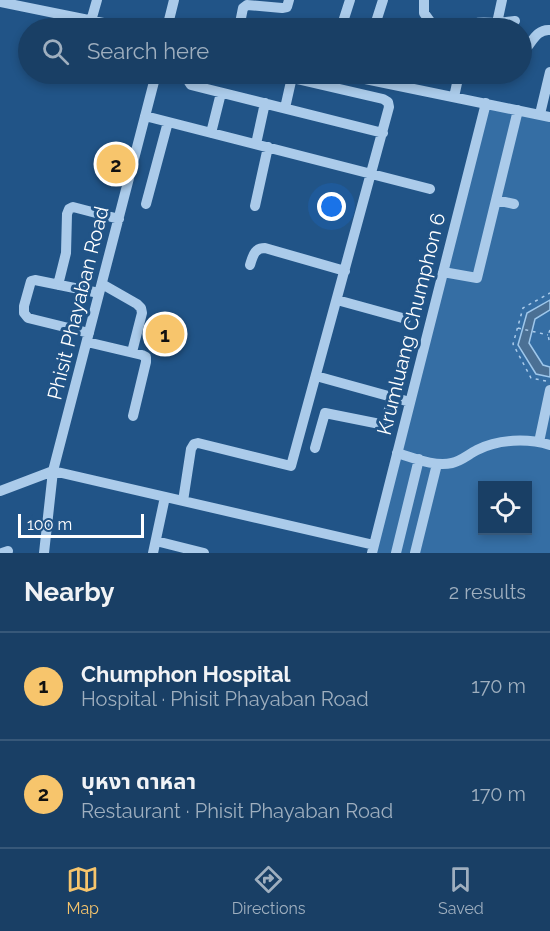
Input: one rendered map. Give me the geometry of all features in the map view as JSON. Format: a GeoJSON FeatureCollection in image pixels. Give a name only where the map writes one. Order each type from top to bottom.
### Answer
{"type":"FeatureCollection","features":[{"type":"Feature","properties":{"kind":"street"},"geometry":{"type":"LineString","coordinates":[[93,18],[97,0]]}},
{"type":"Feature","properties":{"kind":"street"},"geometry":{"type":"LineString","coordinates":[[170,18],[174,0]]}},
{"type":"Feature","properties":{"kind":"street"},"geometry":{"type":"LineString","coordinates":[[241,18],[243,8],[247,5],[282,8],[287,7],[290,0]]}},
{"type":"Feature","properties":{"kind":"street"},"geometry":{"type":"LineString","coordinates":[[344,18],[350,0]]}},
{"type":"Feature","properties":{"kind":"street"},"geometry":{"type":"LineString","coordinates":[[377,18],[382,0]]}},
{"type":"Feature","properties":{"kind":"street"},"geometry":{"type":"LineString","coordinates":[[424,0],[424,13],[428,18]]}},
{"type":"Feature","properties":{"kind":"street"},"geometry":{"type":"LineString","coordinates":[[498,18],[502,0]]}},
{"type":"Feature","properties":{"kind":"street"},"geometry":{"type":"LineString","coordinates":[[0,2],[78,18]]}},
{"type":"Feature","properties":{"kind":"street"},"geometry":{"type":"LineString","coordinates":[[58,18],[59,14]]}},
{"type":"Feature","properties":{"kind":"street"},"geometry":{"type":"LineString","coordinates":[[532,40],[536,34],[546,29],[550,30]]}},
{"type":"Feature","properties":{"kind":"street"},"geometry":{"type":"LineString","coordinates":[[398,84],[545,116],[550,72]]}},
{"type":"Feature","properties":{"kind":"street","name":"Phisit Phayaban Road"},"geometry":{"type":"LineString","coordinates":[[44,553],[53,471],[153,84]]}},
{"type":"Feature","properties":{"kind":"street"},"geometry":{"type":"LineString","coordinates":[[190,84],[383,133]]}},
{"type":"Feature","properties":{"kind":"street"},"geometry":{"type":"LineString","coordinates":[[285,108],[290,84]]}},
{"type":"Feature","properties":{"kind":"street"},"geometry":{"type":"LineString","coordinates":[[183,501],[191,449],[198,442],[291,466],[389,107],[388,102],[383,99],[321,84]]}},
{"type":"Feature","properties":{"kind":"street"},"geometry":{"type":"LineString","coordinates":[[454,97],[457,84]]}},
{"type":"Feature","properties":{"kind":"street"},"geometry":{"type":"LineString","coordinates":[[211,133],[221,93]]}},
{"type":"Feature","properties":{"kind":"street"},"geometry":{"type":"LineString","coordinates":[[255,144],[265,103]]}},
{"type":"Feature","properties":{"kind":"street","name":"Krumluang Chumphon 6"},"geometry":{"type":"LineString","coordinates":[[373,549],[486,103]]}},
{"type":"Feature","properties":{"kind":"street"},"geometry":{"type":"LineString","coordinates":[[443,272],[477,278],[518,110]]}},
{"type":"Feature","properties":{"kind":"street"},"geometry":{"type":"LineString","coordinates":[[145,116],[430,189]]}},
{"type":"Feature","properties":{"kind":"street"},"geometry":{"type":"LineString","coordinates":[[146,204],[168,122]]}},
{"type":"Feature","properties":{"kind":"street"},"geometry":{"type":"LineString","coordinates":[[255,206],[268,147]]}},
{"type":"Feature","properties":{"kind":"street"},"geometry":{"type":"LineString","coordinates":[[496,200],[514,204]]}},
{"type":"Feature","properties":{"kind":"street"},"geometry":{"type":"LineString","coordinates":[[58,285],[66,253],[69,209],[73,207],[119,219]]}},
{"type":"Feature","properties":{"kind":"street"},"geometry":{"type":"LineString","coordinates":[[250,265],[255,250],[265,248],[345,271]]}},
{"type":"Feature","properties":{"kind":"street"},"geometry":{"type":"LineString","coordinates":[[132,352],[142,313],[137,304],[101,289],[31,281],[24,306],[24,313],[28,318],[146,357],[134,416]]}},
{"type":"Feature","properties":{"kind":"street"},"geometry":{"type":"LineString","coordinates":[[337,300],[406,320]]}},
{"type":"Feature","properties":{"kind":"street"},"geometry":{"type":"LineString","coordinates":[[316,376],[410,402]]}},
{"type":"Feature","properties":{"kind":"street"},"geometry":{"type":"LineString","coordinates":[[397,453],[437,464],[454,463],[478,449],[501,442],[545,444],[550,390]]}},
{"type":"Feature","properties":{"kind":"street"},"geometry":{"type":"LineString","coordinates":[[315,448],[325,413],[385,425],[392,397]]}},
{"type":"Feature","properties":{"kind":"street"},"geometry":{"type":"LineString","coordinates":[[396,553],[419,459]]}},
{"type":"Feature","properties":{"kind":"street"},"geometry":{"type":"LineString","coordinates":[[415,553],[437,464]]}},
{"type":"Feature","properties":{"kind":"street"},"geometry":{"type":"LineString","coordinates":[[0,491],[53,471],[373,549]]}},
{"type":"Feature","properties":{"kind":"street"},"geometry":{"type":"LineString","coordinates":[[153,553],[165,497]]}},
{"type":"Feature","properties":{"kind":"street"},"geometry":{"type":"LineString","coordinates":[[156,541],[204,553]]}},
{"type":"Feature","properties":{"kind":"path"},"geometry":{"type":"LineString","coordinates":[[550,293],[523,308],[513,344],[531,378],[550,382]]}},
{"type":"Feature","properties":{"kind":"path"},"geometry":{"type":"LineString","coordinates":[[517,328],[548,335]]}},
{"type":"Feature","properties":{"kind":"path"},"geometry":{"type":"LineString","coordinates":[[550,330],[548,335],[550,344]]}},
{"type":"Feature","properties":{"kind":"shaded area"},"geometry":{"type":"Polygon","coordinates":[[[486,103],[550,117],[550,553],[374,553],[486,103]]]}},
{"type":"Feature","properties":{"kind":"shaded area"},"geometry":{"type":"Polygon","coordinates":[[[550,300],[550,310],[535,319],[529,343],[543,365],[550,367],[550,377],[536,374],[518,345],[527,313],[550,300]]]}},
{"type":"Feature","properties":{"kind":"place","name":"บุหงา ดาหลา"},"geometry":{"type":"Point","coordinates":[116,164]}},
{"type":"Feature","properties":{"kind":"place","name":"Chumphon Hospital"},"geometry":{"type":"Point","coordinates":[165,334]}}]}
